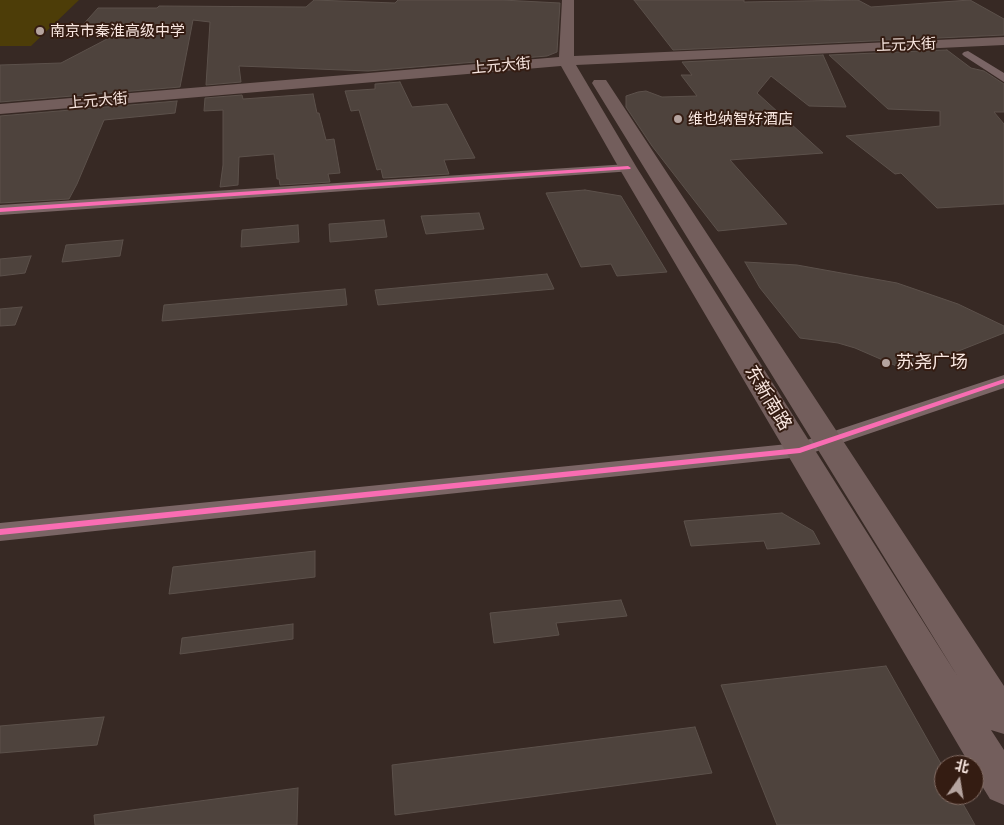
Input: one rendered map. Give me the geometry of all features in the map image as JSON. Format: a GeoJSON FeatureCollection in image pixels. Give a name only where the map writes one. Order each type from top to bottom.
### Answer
{"type":"FeatureCollection","features":[{"type":"Feature","properties":{"kind":"main road"},"geometry":{"type":"LineString","coordinates":[[568,0],[579,65]]}},
{"type":"Feature","properties":{"kind":"main road","name":"上元大街"},"geometry":{"type":"LineString","coordinates":[[0,109],[579,65],[1004,42]]}},
{"type":"Feature","properties":{"kind":"main road","name":"上元大街"},"geometry":{"type":"LineString","coordinates":[[0,117],[579,65],[1004,52]]}},
{"type":"Feature","properties":{"kind":"main road","name":"东新南路"},"geometry":{"type":"LineString","coordinates":[[579,65],[628,168],[813,446],[1004,718]]}},
{"type":"Feature","properties":{"kind":"main road","name":"东新南路"},"geometry":{"type":"LineString","coordinates":[[579,65],[813,446],[1004,786]]}},
{"type":"Feature","properties":{"kind":"street"},"geometry":{"type":"LineString","coordinates":[[968,54],[1004,78]]}},
{"type":"Feature","properties":{"kind":"street"},"geometry":{"type":"LineString","coordinates":[[0,210],[628,168]]}},
{"type":"Feature","properties":{"kind":"street"},"geometry":{"type":"LineString","coordinates":[[0,532],[813,446],[1004,381]]}},
{"type":"Feature","properties":{"kind":"shaded area"},"geometry":{"type":"Polygon","coordinates":[[[0,0],[79,0],[31,46],[0,46],[0,0]]]}},
{"type":"Feature","properties":{"kind":"building"},"geometry":{"type":"Polygon","coordinates":[[[314,0],[395,3],[398,0],[502,0],[560,3],[557,52],[547,56],[368,71],[239,66],[241,82],[206,85],[210,22],[193,20],[180,87],[0,102],[0,65],[61,63],[128,28],[80,28],[98,8],[157,8],[159,6],[306,7],[314,0]]]}},
{"type":"Feature","properties":{"kind":"building"},"geometry":{"type":"Polygon","coordinates":[[[634,0],[744,0],[744,2],[858,0],[871,7],[970,0],[1004,19],[1004,35],[673,50],[634,0]]]}},
{"type":"Feature","properties":{"kind":"building"},"geometry":{"type":"Polygon","coordinates":[[[947,50],[971,68],[984,71],[1004,84],[1004,112],[994,112],[1004,124],[1004,204],[937,208],[901,173],[895,174],[846,136],[940,126],[940,111],[888,109],[829,55],[947,50]]]}},
{"type":"Feature","properties":{"kind":"building"},"geometry":{"type":"Polygon","coordinates":[[[823,55],[846,107],[809,106],[771,76],[757,93],[823,153],[730,160],[787,224],[718,231],[652,146],[626,107],[626,96],[646,91],[662,97],[697,96],[681,75],[692,75],[682,62],[823,55]]]}},
{"type":"Feature","properties":{"kind":"building"},"geometry":{"type":"Polygon","coordinates":[[[400,82],[412,107],[447,104],[475,158],[444,160],[449,174],[383,178],[381,169],[377,170],[359,110],[351,111],[345,91],[375,89],[375,84],[400,82]]]}},
{"type":"Feature","properties":{"kind":"building"},"geometry":{"type":"Polygon","coordinates":[[[313,94],[326,140],[334,139],[340,173],[328,174],[330,182],[280,185],[279,179],[277,179],[274,154],[239,157],[238,185],[220,187],[223,165],[223,110],[204,111],[205,98],[242,95],[243,99],[313,94]]]}},
{"type":"Feature","properties":{"kind":"building"},"geometry":{"type":"Polygon","coordinates":[[[177,101],[175,113],[104,120],[69,199],[0,203],[0,116],[177,101]]]}},
{"type":"Feature","properties":{"kind":"building"},"geometry":{"type":"Polygon","coordinates":[[[585,190],[621,196],[667,272],[617,276],[611,264],[581,267],[546,193],[585,190]]]}},
{"type":"Feature","properties":{"kind":"building"},"geometry":{"type":"Polygon","coordinates":[[[479,213],[484,229],[426,234],[421,216],[479,213]]]}},
{"type":"Feature","properties":{"kind":"building"},"geometry":{"type":"Polygon","coordinates":[[[384,220],[387,237],[330,242],[329,224],[384,220]]]}},
{"type":"Feature","properties":{"kind":"building"},"geometry":{"type":"Polygon","coordinates":[[[298,225],[299,242],[241,247],[242,230],[298,225]]]}},
{"type":"Feature","properties":{"kind":"building"},"geometry":{"type":"Polygon","coordinates":[[[123,240],[120,256],[62,262],[66,245],[123,240]]]}},
{"type":"Feature","properties":{"kind":"building"},"geometry":{"type":"Polygon","coordinates":[[[31,256],[25,273],[0,276],[0,259],[31,256]]]}},
{"type":"Feature","properties":{"kind":"building"},"geometry":{"type":"Polygon","coordinates":[[[745,262],[797,265],[897,283],[958,304],[1004,326],[1004,333],[908,371],[855,348],[838,343],[800,338],[760,288],[745,262]]]}},
{"type":"Feature","properties":{"kind":"building"},"geometry":{"type":"Polygon","coordinates":[[[547,274],[554,289],[378,305],[375,290],[547,274]]]}},
{"type":"Feature","properties":{"kind":"building"},"geometry":{"type":"Polygon","coordinates":[[[345,289],[347,305],[162,321],[164,305],[345,289]]]}},
{"type":"Feature","properties":{"kind":"building"},"geometry":{"type":"Polygon","coordinates":[[[22,307],[15,325],[0,326],[0,309],[22,307]]]}},
{"type":"Feature","properties":{"kind":"building"},"geometry":{"type":"Polygon","coordinates":[[[782,513],[813,531],[820,544],[767,549],[764,541],[691,546],[684,521],[782,513]]]}},
{"type":"Feature","properties":{"kind":"building"},"geometry":{"type":"Polygon","coordinates":[[[315,551],[315,577],[169,594],[173,567],[315,551]]]}},
{"type":"Feature","properties":{"kind":"building"},"geometry":{"type":"Polygon","coordinates":[[[621,600],[627,616],[556,623],[559,635],[494,643],[490,613],[621,600]]]}},
{"type":"Feature","properties":{"kind":"building"},"geometry":{"type":"Polygon","coordinates":[[[293,624],[293,639],[180,654],[182,638],[293,624]]]}},
{"type":"Feature","properties":{"kind":"building"},"geometry":{"type":"Polygon","coordinates":[[[886,666],[936,755],[934,755],[934,805],[964,805],[975,825],[777,825],[721,685],[886,666]]]}},
{"type":"Feature","properties":{"kind":"building"},"geometry":{"type":"Polygon","coordinates":[[[104,717],[97,745],[0,753],[0,726],[104,717]]]}},
{"type":"Feature","properties":{"kind":"building"},"geometry":{"type":"Polygon","coordinates":[[[695,727],[712,773],[395,815],[392,765],[695,727]]]}},
{"type":"Feature","properties":{"kind":"building"},"geometry":{"type":"Polygon","coordinates":[[[298,788],[297,825],[95,825],[94,815],[298,788]]]}},
{"type":"Feature","properties":{"kind":"cycle path"},"geometry":{"type":"LineString","coordinates":[[0,210],[628,168]]}},
{"type":"Feature","properties":{"kind":"cycle path"},"geometry":{"type":"LineString","coordinates":[[0,532],[800,450],[1004,381]]}},
{"type":"Feature","properties":{"kind":"place","name":"南京市秦淮高级中学"},"geometry":{"type":"Point","coordinates":[40,31]}},
{"type":"Feature","properties":{"kind":"place","name":"维也纳智好酒店"},"geometry":{"type":"Point","coordinates":[678,119]}},
{"type":"Feature","properties":{"kind":"place","name":"苏尧广场"},"geometry":{"type":"Point","coordinates":[886,363]}}]}
